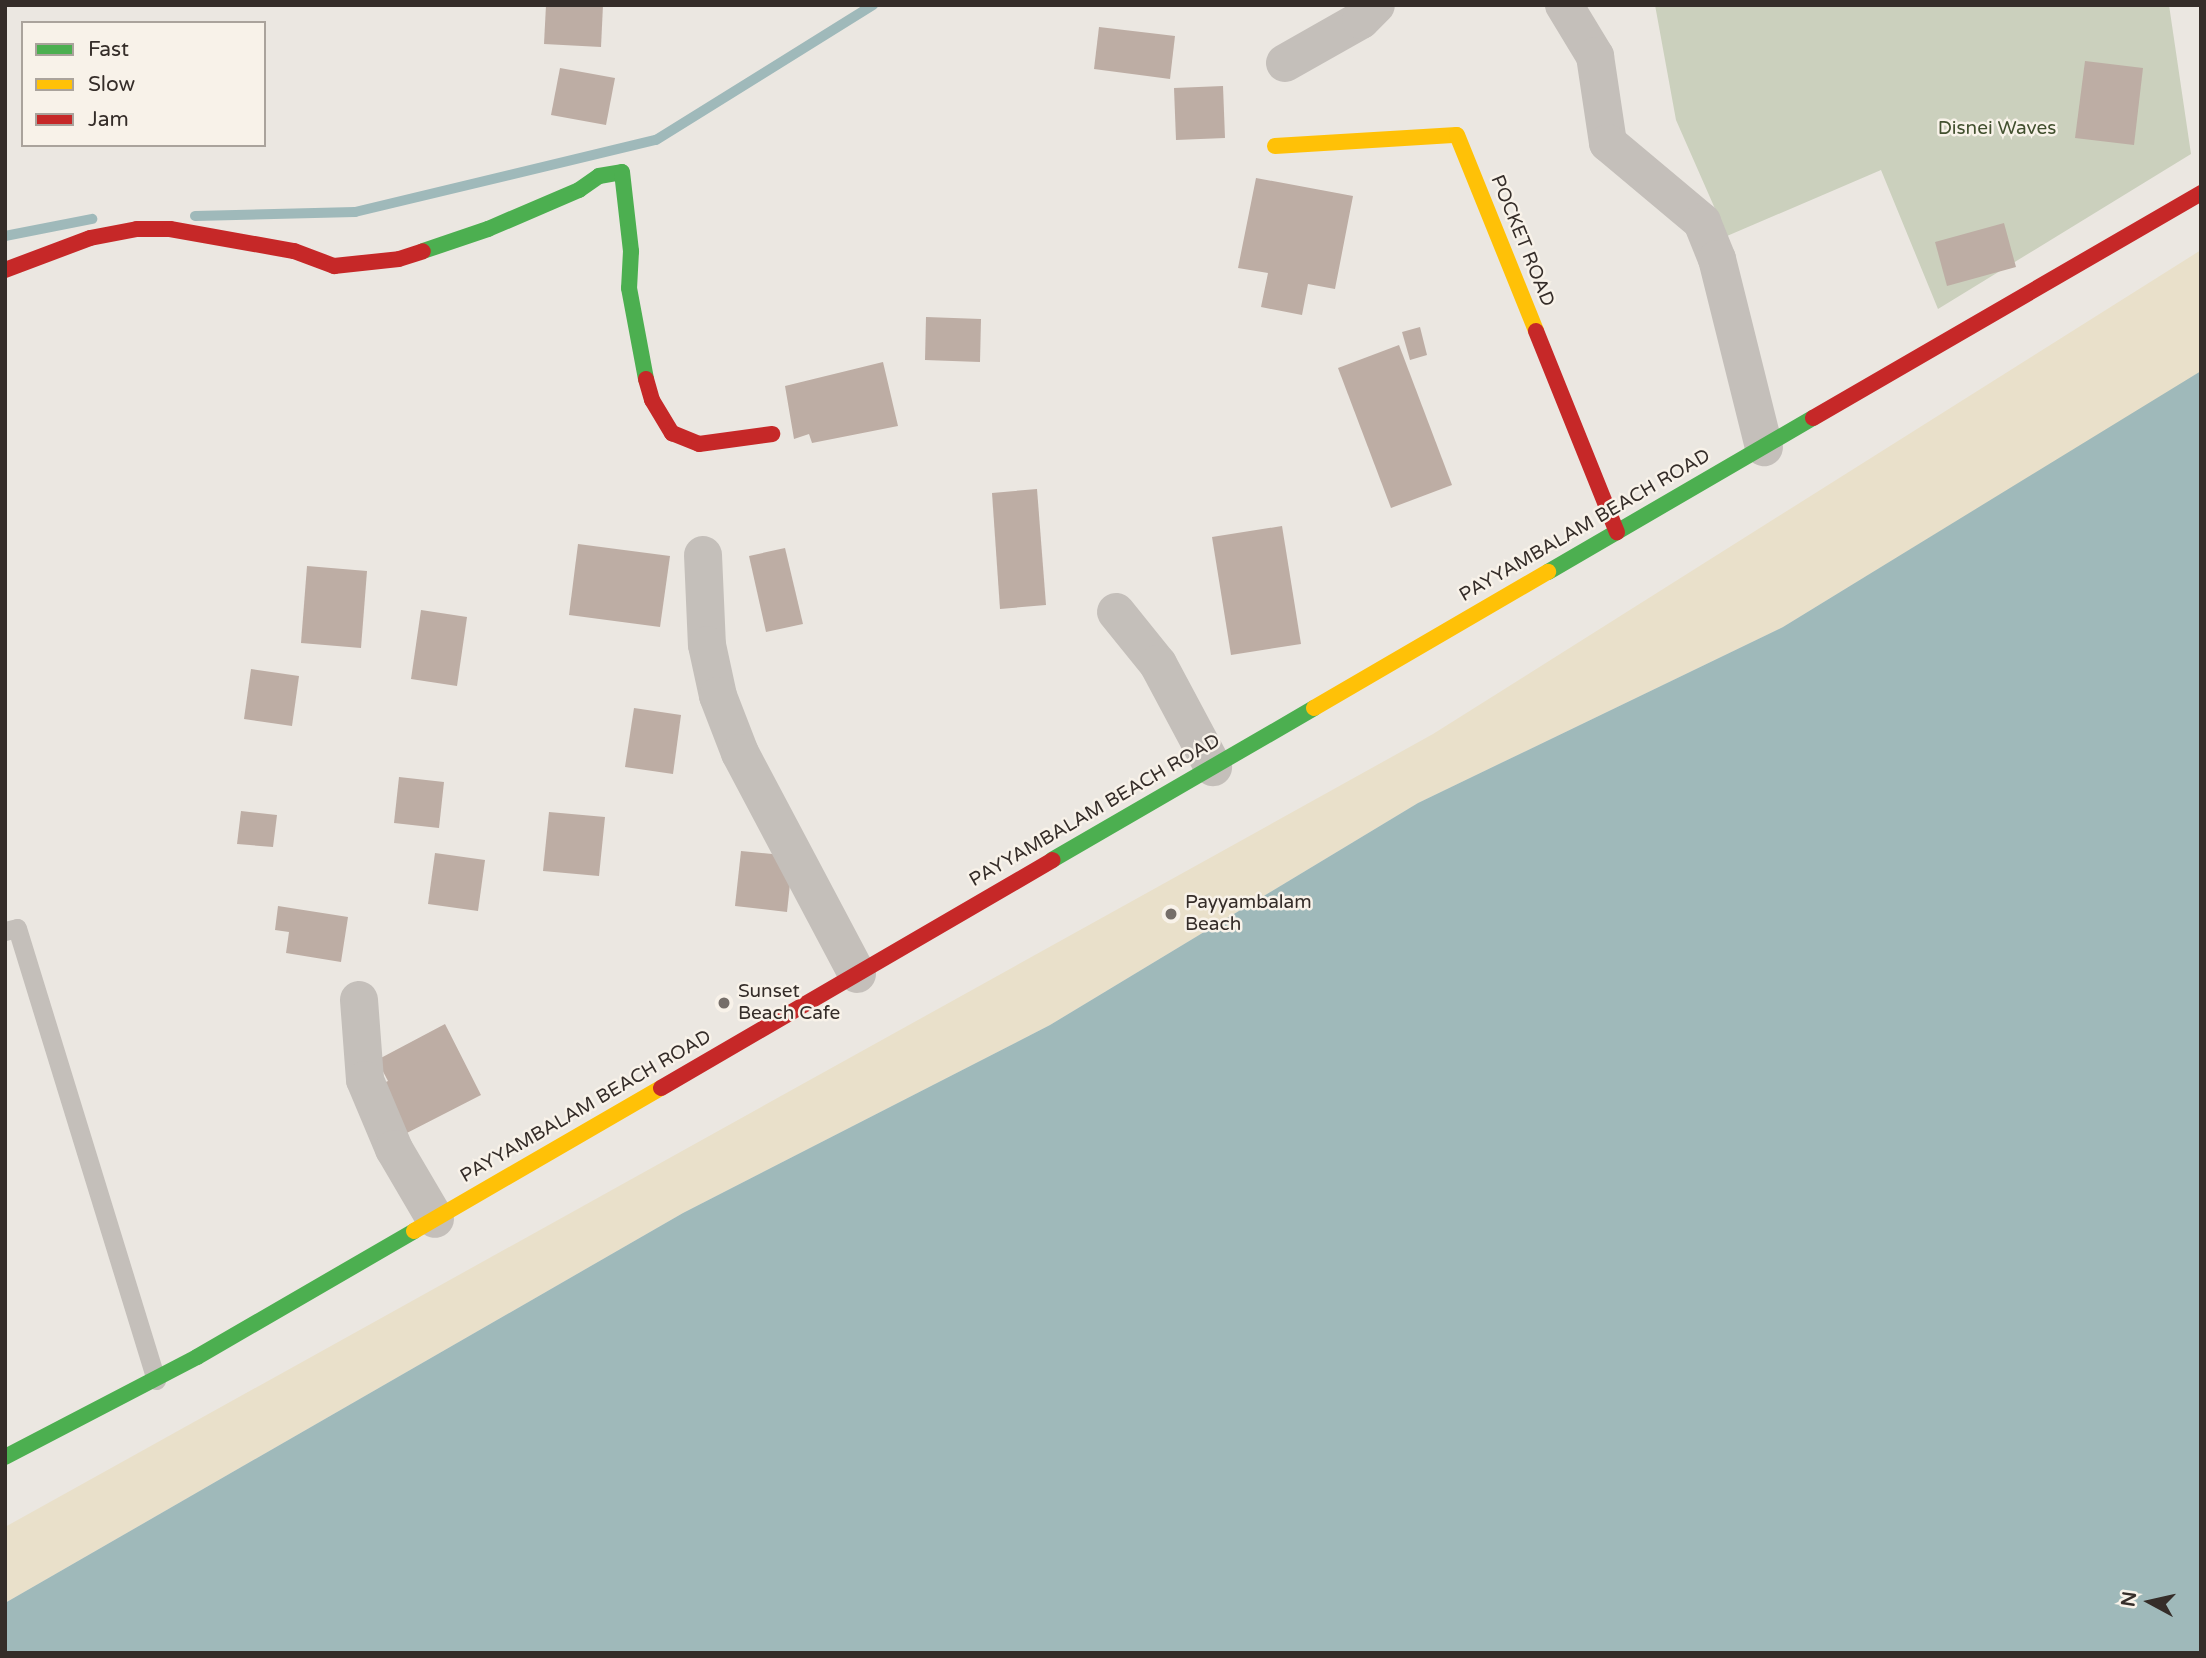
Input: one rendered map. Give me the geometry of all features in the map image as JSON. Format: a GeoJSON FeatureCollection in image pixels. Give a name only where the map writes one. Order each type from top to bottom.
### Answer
{"type":"FeatureCollection","features":[{"type":"Feature","properties":{"kind":"main road","name":"POCKET ROAD"},"geometry":{"type":"LineString","coordinates":[[1275,146],[1457,135],[1617,532]]}},
{"type":"Feature","properties":{"kind":"main road"},"geometry":{"type":"LineString","coordinates":[[5,270],[90,238],[137,229],[170,229],[294,251],[334,266],[399,259],[488,229],[579,190],[599,176],[622,172],[631,251],[629,288],[638,352],[652,400],[672,433],[699,444],[772,434]]}},
{"type":"Feature","properties":{"kind":"main road","name":"PAYYAMBALAM BEACH ROAD"},"geometry":{"type":"LineString","coordinates":[[5,1457],[156,1380],[2201,193]]}},
{"type":"Feature","properties":{"kind":"street"},"geometry":{"type":"LineString","coordinates":[[1285,63],[1361,20],[1377,5]]}},
{"type":"Feature","properties":{"kind":"street"},"geometry":{"type":"LineString","coordinates":[[1564,5],[1595,56],[1608,143],[1703,222],[1717,259],[1764,447]]}},
{"type":"Feature","properties":{"kind":"street"},"geometry":{"type":"LineString","coordinates":[[703,555],[707,645],[718,696],[740,753],[857,974]]}},
{"type":"Feature","properties":{"kind":"street"},"geometry":{"type":"LineString","coordinates":[[1116,612],[1179,698],[1213,767]]}},
{"type":"Feature","properties":{"kind":"street"},"geometry":{"type":"LineString","coordinates":[[359,1000],[365,1080],[394,1149],[435,1219]]}},
{"type":"Feature","properties":{"kind":"lane"},"geometry":{"type":"LineString","coordinates":[[5,931],[17,928],[156,1380]]}},
{"type":"Feature","properties":{"kind":"green space","name":"Disnei Waves"},"geometry":{"type":"Polygon","coordinates":[[[1655,5],[2169,5],[2191,154],[1938,309],[1881,170],[1727,236],[1676,120],[1655,5]]]}},
{"type":"Feature","properties":{"kind":"sand","name":"Payyambalam Beach"},"geometry":{"type":"Polygon","coordinates":[[[2201,250],[2201,372],[1783,627],[1418,803],[1050,1025],[683,1213],[5,1603],[5,1527],[1433,734],[2201,250]]]}},
{"type":"Feature","properties":{"kind":"water"},"geometry":{"type":"Polygon","coordinates":[[[2201,371],[2201,1653],[5,1653],[5,1603],[683,1213],[1050,1025],[1418,803],[1783,627],[2201,371]]]}},
{"type":"Feature","properties":{"kind":"building"},"geometry":{"type":"Polygon","coordinates":[[[546,5],[603,5],[601,47],[544,44],[546,5]]]}},
{"type":"Feature","properties":{"kind":"building"},"geometry":{"type":"Polygon","coordinates":[[[1099,27],[1175,36],[1170,79],[1094,69],[1099,27]]]}},
{"type":"Feature","properties":{"kind":"building"},"geometry":{"type":"Polygon","coordinates":[[[2085,61],[2143,68],[2134,145],[2075,138],[2085,61]]]}},
{"type":"Feature","properties":{"kind":"building"},"geometry":{"type":"Polygon","coordinates":[[[560,68],[615,78],[606,125],[551,115],[560,68]]]}},
{"type":"Feature","properties":{"kind":"building"},"geometry":{"type":"Polygon","coordinates":[[[1223,86],[1225,138],[1176,140],[1174,88],[1223,86]]]}},
{"type":"Feature","properties":{"kind":"building"},"geometry":{"type":"Polygon","coordinates":[[[1256,178],[1353,196],[1335,289],[1308,284],[1302,315],[1261,307],[1268,273],[1238,268],[1256,178]]]}},
{"type":"Feature","properties":{"kind":"building"},"geometry":{"type":"Polygon","coordinates":[[[2004,223],[2016,267],[1947,286],[1935,242],[2004,223]]]}},
{"type":"Feature","properties":{"kind":"building"},"geometry":{"type":"Polygon","coordinates":[[[926,317],[981,319],[980,362],[925,360],[926,317]]]}},
{"type":"Feature","properties":{"kind":"building"},"geometry":{"type":"Polygon","coordinates":[[[1420,327],[1427,355],[1410,360],[1402,332],[1420,327]]]}},
{"type":"Feature","properties":{"kind":"building"},"geometry":{"type":"Polygon","coordinates":[[[1399,345],[1452,485],[1391,508],[1338,368],[1399,345]]]}},
{"type":"Feature","properties":{"kind":"building"},"geometry":{"type":"Polygon","coordinates":[[[883,362],[898,426],[812,443],[809,434],[794,439],[785,386],[883,362]]]}},
{"type":"Feature","properties":{"kind":"building"},"geometry":{"type":"Polygon","coordinates":[[[1037,489],[1046,605],[1000,609],[992,493],[1037,489]]]}},
{"type":"Feature","properties":{"kind":"building"},"geometry":{"type":"Polygon","coordinates":[[[1282,526],[1301,644],[1231,655],[1212,537],[1282,526]]]}},
{"type":"Feature","properties":{"kind":"building"},"geometry":{"type":"Polygon","coordinates":[[[578,544],[670,556],[660,627],[569,615],[578,544]]]}},
{"type":"Feature","properties":{"kind":"building"},"geometry":{"type":"Polygon","coordinates":[[[785,548],[803,624],[766,632],[749,556],[785,548]]]}},
{"type":"Feature","properties":{"kind":"building"},"geometry":{"type":"Polygon","coordinates":[[[307,566],[367,571],[361,648],[301,643],[307,566]]]}},
{"type":"Feature","properties":{"kind":"building"},"geometry":{"type":"Polygon","coordinates":[[[421,610],[467,617],[457,686],[411,679],[421,610]]]}},
{"type":"Feature","properties":{"kind":"building"},"geometry":{"type":"Polygon","coordinates":[[[251,669],[299,676],[292,726],[244,719],[251,669]]]}},
{"type":"Feature","properties":{"kind":"building"},"geometry":{"type":"Polygon","coordinates":[[[634,708],[681,715],[673,774],[625,767],[634,708]]]}},
{"type":"Feature","properties":{"kind":"building"},"geometry":{"type":"Polygon","coordinates":[[[399,777],[444,782],[439,828],[394,823],[399,777]]]}},
{"type":"Feature","properties":{"kind":"building"},"geometry":{"type":"Polygon","coordinates":[[[241,811],[277,815],[273,847],[237,844],[241,811]]]}},
{"type":"Feature","properties":{"kind":"building"},"geometry":{"type":"Polygon","coordinates":[[[549,812],[605,817],[599,876],[543,871],[549,812]]]}},
{"type":"Feature","properties":{"kind":"building"},"geometry":{"type":"Polygon","coordinates":[[[741,851],[793,856],[787,912],[735,906],[741,851]]]}},
{"type":"Feature","properties":{"kind":"building"},"geometry":{"type":"Polygon","coordinates":[[[435,853],[485,860],[478,911],[428,904],[435,853]]]}},
{"type":"Feature","properties":{"kind":"building"},"geometry":{"type":"Polygon","coordinates":[[[278,906],[348,917],[341,962],[286,953],[289,932],[275,930],[278,906]]]}},
{"type":"Feature","properties":{"kind":"building"},"geometry":{"type":"Polygon","coordinates":[[[445,1024],[481,1095],[401,1136],[375,1087],[388,1081],[377,1060],[445,1024]]]}},
{"type":"Feature","properties":{"kind":"waterway"},"geometry":{"type":"LineString","coordinates":[[195,216],[355,212],[656,140],[873,5]]}},
{"type":"Feature","properties":{"kind":"waterway"},"geometry":{"type":"LineString","coordinates":[[5,236],[92,219]]}},
{"type":"Feature","properties":{"kind":"traffic: fast"},"geometry":{"type":"LineString","coordinates":[[423,251],[488,229],[579,190],[599,176],[622,172],[631,251],[629,288],[646,379]]}},
{"type":"Feature","properties":{"kind":"traffic: fast"},"geometry":{"type":"LineString","coordinates":[[1548,572],[1813,418]]}},
{"type":"Feature","properties":{"kind":"traffic: fast"},"geometry":{"type":"LineString","coordinates":[[1052,860],[1314,708]]}},
{"type":"Feature","properties":{"kind":"traffic: fast"},"geometry":{"type":"LineString","coordinates":[[5,1457],[197,1357],[414,1231]]}},
{"type":"Feature","properties":{"kind":"traffic: slow"},"geometry":{"type":"LineString","coordinates":[[1275,146],[1457,135],[1536,331]]}},
{"type":"Feature","properties":{"kind":"traffic: slow"},"geometry":{"type":"LineString","coordinates":[[1314,708],[1548,572]]}},
{"type":"Feature","properties":{"kind":"traffic: slow"},"geometry":{"type":"LineString","coordinates":[[414,1231],[661,1088]]}},
{"type":"Feature","properties":{"kind":"traffic: jam"},"geometry":{"type":"LineString","coordinates":[[1813,418],[2201,193]]}},
{"type":"Feature","properties":{"kind":"traffic: jam"},"geometry":{"type":"LineString","coordinates":[[5,270],[90,238],[137,229],[170,229],[294,251],[334,266],[399,259],[423,251]]}},
{"type":"Feature","properties":{"kind":"traffic: jam"},"geometry":{"type":"LineString","coordinates":[[1536,331],[1617,532]]}},
{"type":"Feature","properties":{"kind":"traffic: jam"},"geometry":{"type":"LineString","coordinates":[[646,379],[652,400],[672,433],[699,444],[772,434]]}},
{"type":"Feature","properties":{"kind":"traffic: jam"},"geometry":{"type":"LineString","coordinates":[[661,1088],[1052,860]]}},
{"type":"Feature","properties":{"kind":"place","name":"Payyambalam Beach"},"geometry":{"type":"Point","coordinates":[1171,914]}},
{"type":"Feature","properties":{"kind":"place","name":"Sunset Beach Cafe"},"geometry":{"type":"Point","coordinates":[724,1003]}}]}
